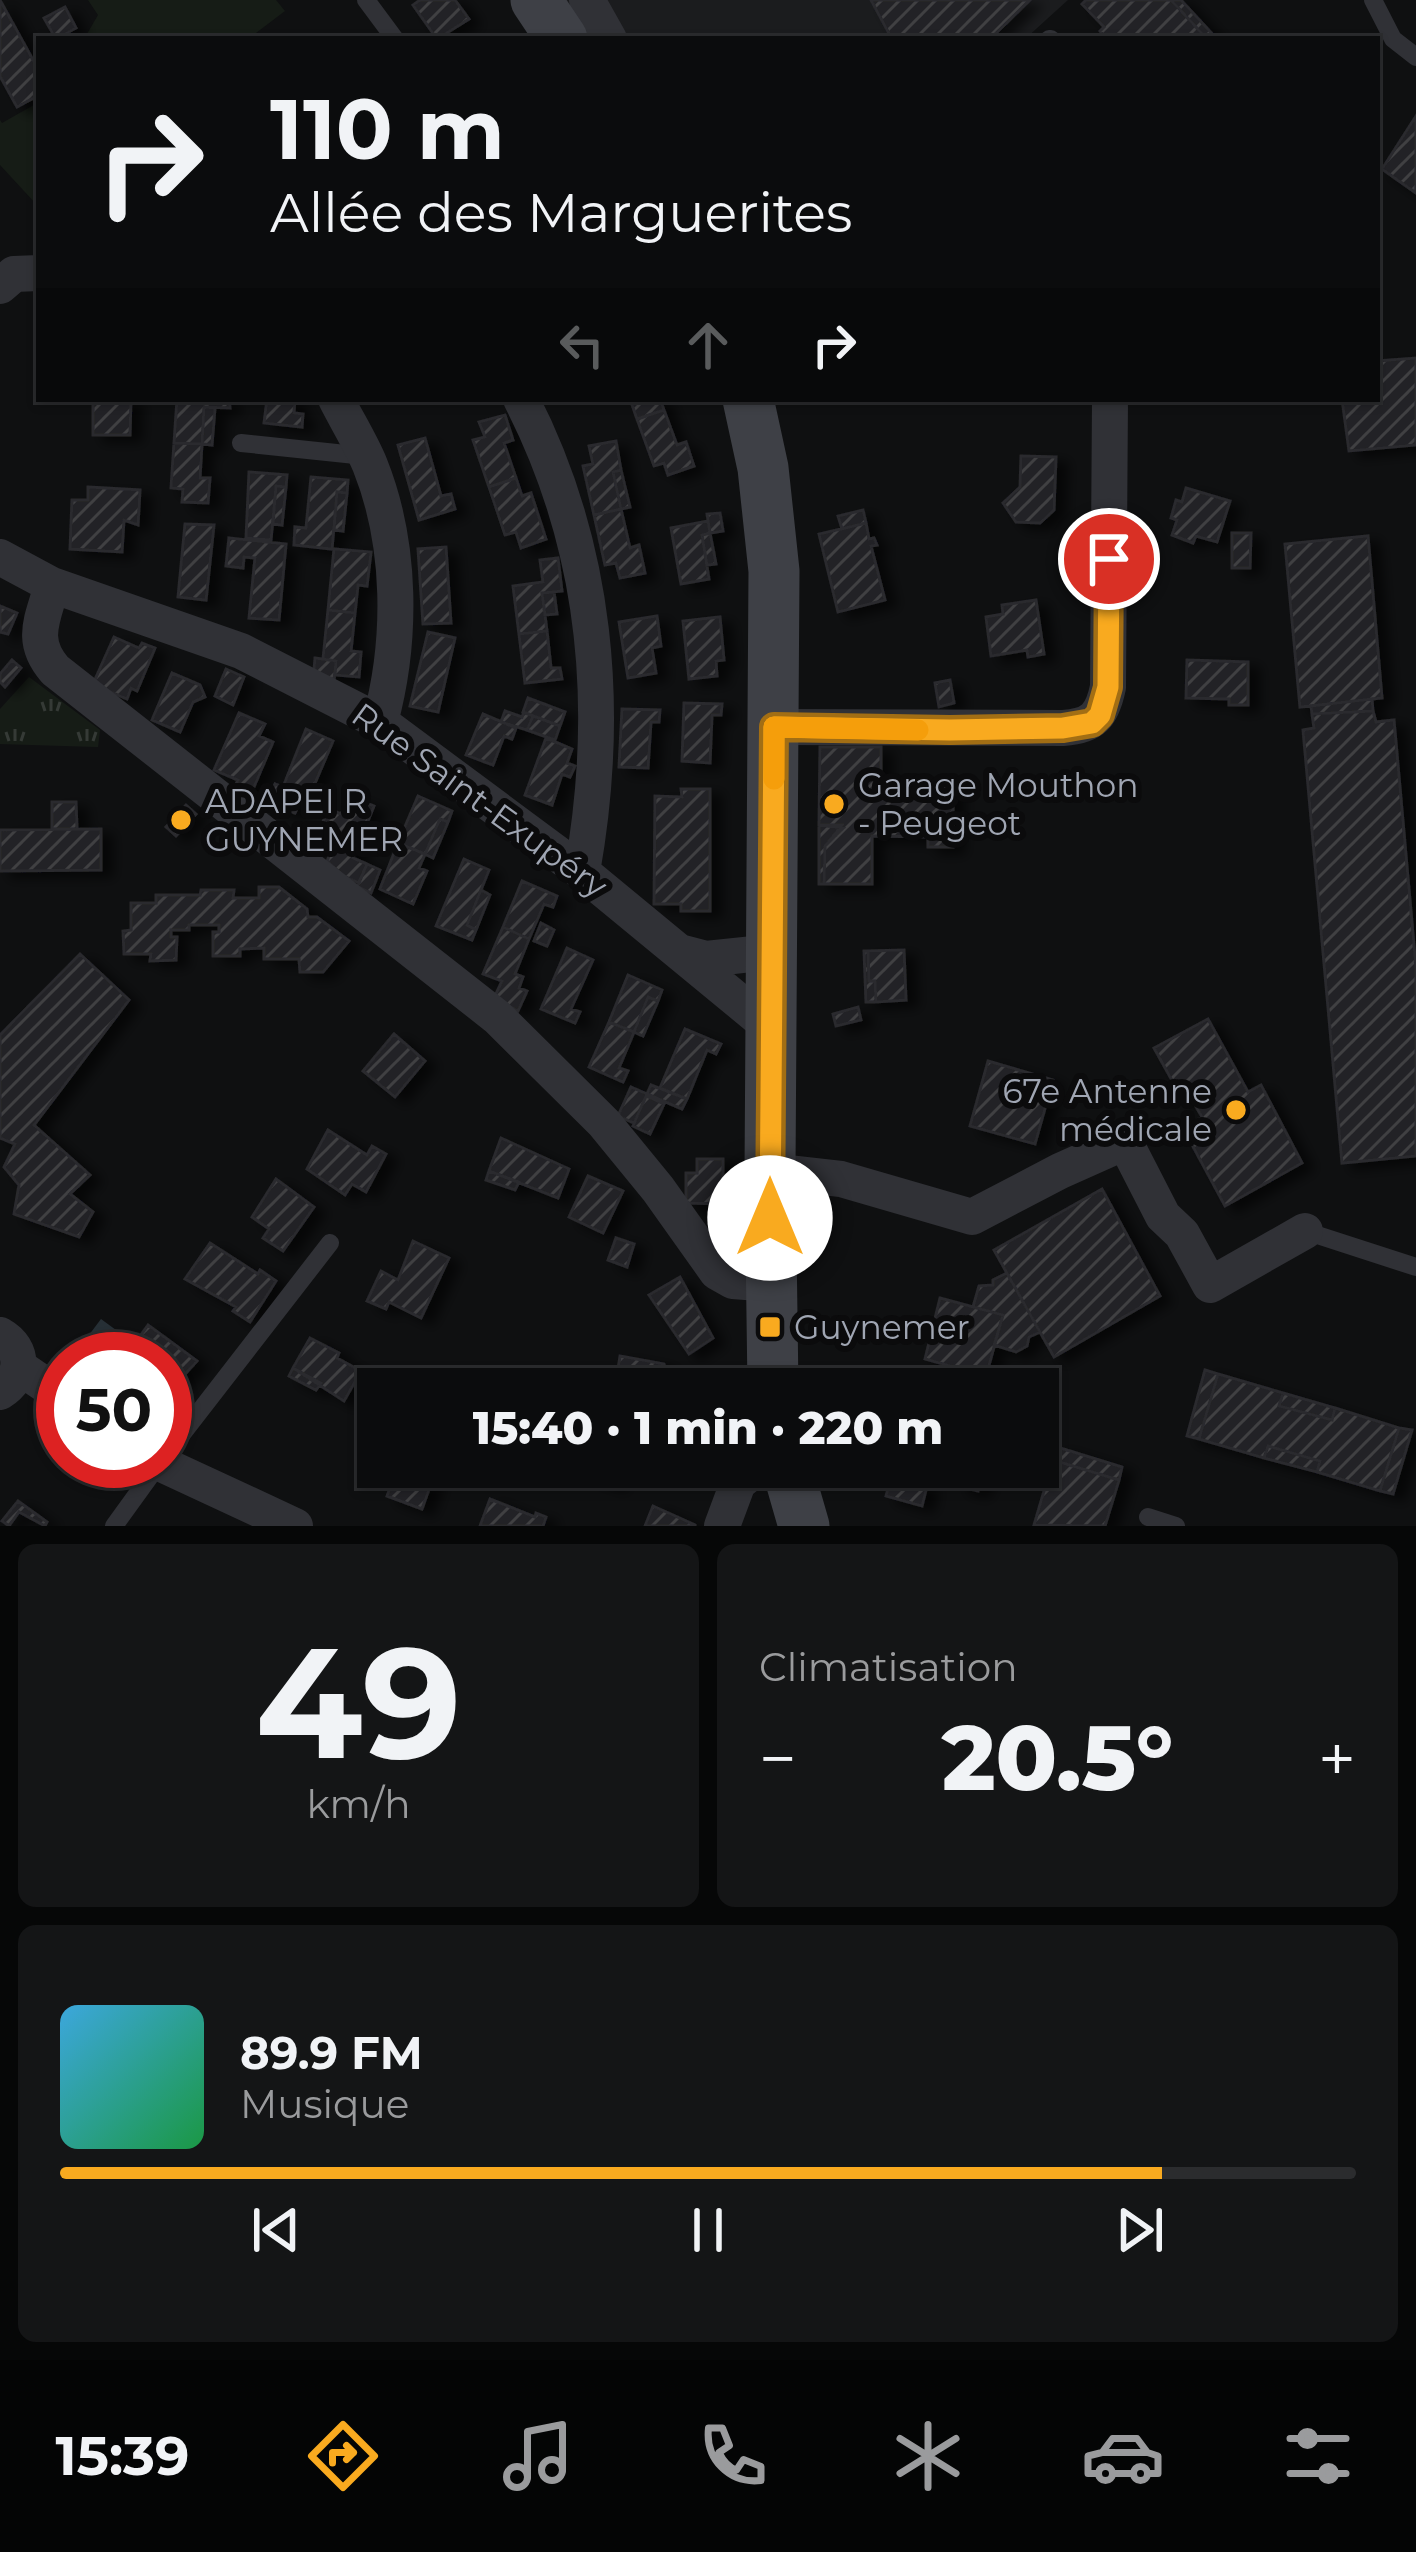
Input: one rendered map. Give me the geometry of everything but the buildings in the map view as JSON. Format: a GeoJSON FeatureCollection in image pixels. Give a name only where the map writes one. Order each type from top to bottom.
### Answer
{"type":"FeatureCollection","features":[{"type":"Feature","properties":{"kind":"main road"},"geometry":{"type":"LineString","coordinates":[[749,402],[772,543],[772,1368]]}},
{"type":"Feature","properties":{"kind":"main road"},"geometry":{"type":"LineString","coordinates":[[793,1488],[804,1526]]}},
{"type":"Feature","properties":{"kind":"street"},"geometry":{"type":"LineString","coordinates":[[554,21],[600,36]]}},
{"type":"Feature","properties":{"kind":"street"},"geometry":{"type":"LineString","coordinates":[[1,283],[14,274],[36,273]]}},
{"type":"Feature","properties":{"kind":"street"},"geometry":{"type":"LineString","coordinates":[[338,402],[365,456],[387,532],[396,608],[393,673],[380,722]]}},
{"type":"Feature","properties":{"kind":"street"},"geometry":{"type":"LineString","coordinates":[[522,402],[564,496],[594,646],[598,751],[582,872]]}},
{"type":"Feature","properties":{"kind":"street"},"geometry":{"type":"LineString","coordinates":[[774,727],[1063,728],[1092,723],[1100,715],[1108,687],[1110,402]]}},
{"type":"Feature","properties":{"kind":"street","name":"Rue Saint-Exupéry"},"geometry":{"type":"LineString","coordinates":[[0,557],[52,585],[242,651],[380,722],[582,872],[770,1027]]}},
{"type":"Feature","properties":{"kind":"street"},"geometry":{"type":"LineString","coordinates":[[52,585],[38,639],[55,670],[497,1017],[604,1123],[717,1272],[733,1281],[770,1284]]}},
{"type":"Feature","properties":{"kind":"street"},"geometry":{"type":"LineString","coordinates":[[683,953],[706,959],[771,952]]}},
{"type":"Feature","properties":{"kind":"street"},"geometry":{"type":"LineString","coordinates":[[770,1171],[841,1179],[972,1217],[1125,1142],[1163,1216],[1182,1234],[1210,1285],[1305,1231]]}},
{"type":"Feature","properties":{"kind":"street"},"geometry":{"type":"LineString","coordinates":[[0,1335],[14,1346],[10,1379]]}},
{"type":"Feature","properties":{"kind":"street"},"geometry":{"type":"LineString","coordinates":[[192,1481],[248,1517],[295,1526]]}},
{"type":"Feature","properties":{"kind":"street"},"geometry":{"type":"LineString","coordinates":[[722,1526],[736,1488]]}},
{"type":"Feature","properties":{"kind":"lane"},"geometry":{"type":"LineString","coordinates":[[366,0],[393,36]]}},
{"type":"Feature","properties":{"kind":"lane"},"geometry":{"type":"LineString","coordinates":[[1373,0],[1393,39],[1416,57]]}},
{"type":"Feature","properties":{"kind":"lane"},"geometry":{"type":"LineString","coordinates":[[241,443],[365,456]]}},
{"type":"Feature","properties":{"kind":"lane"},"geometry":{"type":"LineString","coordinates":[[1305,1231],[1416,1267]]}},
{"type":"Feature","properties":{"kind":"lane"},"geometry":{"type":"LineString","coordinates":[[192,1419],[330,1243]]}},
{"type":"Feature","properties":{"kind":"lane"},"geometry":{"type":"LineString","coordinates":[[114,1526],[140,1488]]}},
{"type":"Feature","properties":{"kind":"lane"},"geometry":{"type":"LineString","coordinates":[[1148,1517],[1176,1526]]}},
{"type":"Feature","properties":{"kind":"shaded area"},"geometry":{"type":"Polygon","coordinates":[[[536,0],[1068,0],[1028,36],[560,36],[536,0]]]}},
{"type":"Feature","properties":{"kind":"green space"},"geometry":{"type":"Polygon","coordinates":[[[88,0],[276,0],[285,11],[252,36],[86,36],[98,15],[88,0]]]}},
{"type":"Feature","properties":{"kind":"green space"},"geometry":{"type":"Polygon","coordinates":[[[36,104],[36,204],[0,165],[0,120],[36,104]]]}},
{"type":"Feature","properties":{"kind":"green space"},"geometry":{"type":"Polygon","coordinates":[[[29,677],[100,730],[98,747],[0,744],[0,709],[29,677]]]}},
{"type":"Feature","properties":{"kind":"water"},"geometry":{"type":"Polygon","coordinates":[[[101,1319],[119,1332],[91,1332],[101,1319]]]}},
{"type":"Feature","properties":{"kind":"slow traffic"},"geometry":{"type":"LineString","coordinates":[[774,779],[774,727],[918,730]]}},
{"type":"Feature","properties":{"kind":"place","name":"Garage Mouthon - Peugeot"},"geometry":{"type":"Point","coordinates":[834,804]}},
{"type":"Feature","properties":{"kind":"place","name":"ADAPEI R GUYNEMER"},"geometry":{"type":"Point","coordinates":[181,820]}},
{"type":"Feature","properties":{"kind":"place","name":"67e Antenne médicale"},"geometry":{"type":"Point","coordinates":[1236,1110]}},
{"type":"Feature","properties":{"kind":"place","name":"Guynemer"},"geometry":{"type":"Point","coordinates":[770,1327]}},
{"type":"Feature","properties":{"kind":"route"},"geometry":{"type":"LineString","coordinates":[[770,1218],[774,727],[950,730],[1078,728],[1092,723],[1105,704],[1108,687],[1109,559]]}}]}
